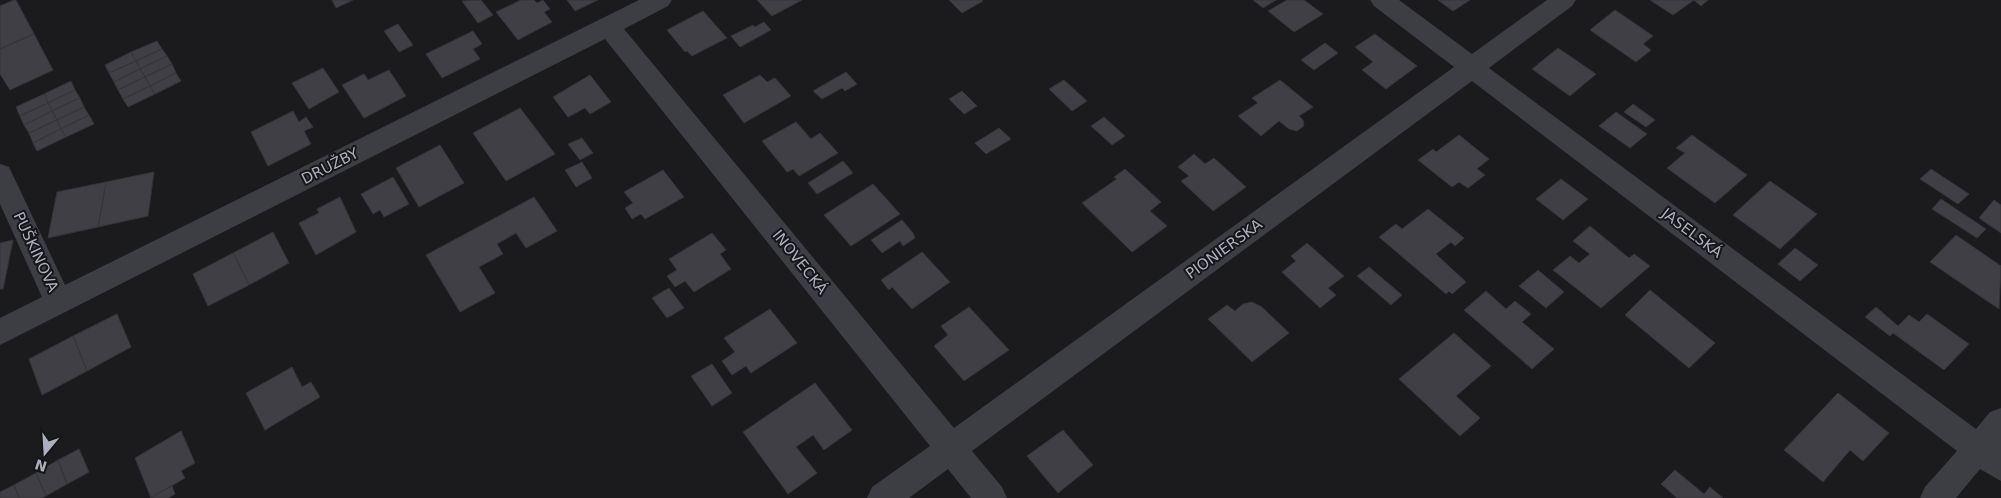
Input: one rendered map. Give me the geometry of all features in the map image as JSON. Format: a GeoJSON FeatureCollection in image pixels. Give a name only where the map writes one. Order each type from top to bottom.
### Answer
{"type":"FeatureCollection","features":[{"type":"Feature","properties":{"kind":"street","name":"DRUŽBY"},"geometry":{"type":"LineString","coordinates":[[0,332],[660,0]]}},
{"type":"Feature","properties":{"kind":"street","name":"JASELSKÁ"},"geometry":{"type":"LineString","coordinates":[[1382,0],[1990,457]]}},
{"type":"Feature","properties":{"kind":"street","name":"PIONIERSKA"},"geometry":{"type":"LineString","coordinates":[[883,498],[1564,0]]}},
{"type":"Feature","properties":{"kind":"street","name":"INOVECKÁ"},"geometry":{"type":"LineString","coordinates":[[608,26],[991,498]]}},
{"type":"Feature","properties":{"kind":"street","name":"PUŠKINOVA"},"geometry":{"type":"LineString","coordinates":[[0,175],[59,302]]}},
{"type":"Feature","properties":{"kind":"street"},"geometry":{"type":"LineString","coordinates":[[1936,498],[1990,457],[2001,422]]}},
{"type":"Feature","properties":{"kind":"building"},"geometry":{"type":"Polygon","coordinates":[[[16,0],[34,34],[0,49],[0,6],[16,0]]]}},
{"type":"Feature","properties":{"kind":"building"},"geometry":{"type":"Polygon","coordinates":[[[332,0],[353,0],[336,8],[332,0]]]}},
{"type":"Feature","properties":{"kind":"building"},"geometry":{"type":"Polygon","coordinates":[[[481,0],[493,15],[478,23],[462,1],[481,0]]]}},
{"type":"Feature","properties":{"kind":"building"},"geometry":{"type":"Polygon","coordinates":[[[521,0],[534,0],[537,3],[543,0],[550,9],[544,12],[552,22],[518,40],[496,12],[521,0]]]}},
{"type":"Feature","properties":{"kind":"building"},"geometry":{"type":"Polygon","coordinates":[[[567,0],[598,0],[575,11],[567,0]]]}},
{"type":"Feature","properties":{"kind":"building"},"geometry":{"type":"Polygon","coordinates":[[[757,0],[802,0],[772,16],[757,0]]]}},
{"type":"Feature","properties":{"kind":"building"},"geometry":{"type":"Polygon","coordinates":[[[949,0],[982,0],[983,1],[962,13],[949,0]]]}},
{"type":"Feature","properties":{"kind":"building"},"geometry":{"type":"Polygon","coordinates":[[[1253,0],[1276,0],[1263,8],[1253,0]]]}},
{"type":"Feature","properties":{"kind":"building"},"geometry":{"type":"Polygon","coordinates":[[[1287,0],[1304,0],[1323,14],[1294,32],[1268,11],[1287,0]]]}},
{"type":"Feature","properties":{"kind":"building"},"geometry":{"type":"Polygon","coordinates":[[[1438,0],[1470,0],[1453,11],[1438,0]]]}},
{"type":"Feature","properties":{"kind":"building"},"geometry":{"type":"Polygon","coordinates":[[[1650,0],[1694,0],[1673,15],[1650,0]]]}},
{"type":"Feature","properties":{"kind":"building"},"geometry":{"type":"Polygon","coordinates":[[[1694,0],[1708,0],[1701,6],[1694,0]]]}},
{"type":"Feature","properties":{"kind":"building"},"geometry":{"type":"Polygon","coordinates":[[[1615,10],[1653,36],[1643,44],[1651,50],[1636,62],[1590,30],[1615,10]]]}},
{"type":"Feature","properties":{"kind":"building"},"geometry":{"type":"Polygon","coordinates":[[[703,11],[727,38],[692,56],[687,51],[685,52],[667,30],[703,11]]]}},
{"type":"Feature","properties":{"kind":"building"},"geometry":{"type":"Polygon","coordinates":[[[764,22],[771,30],[740,47],[731,36],[753,25],[755,27],[764,22]]]}},
{"type":"Feature","properties":{"kind":"building"},"geometry":{"type":"Polygon","coordinates":[[[398,24],[413,45],[399,52],[384,31],[398,24]]]}},
{"type":"Feature","properties":{"kind":"building"},"geometry":{"type":"Polygon","coordinates":[[[473,31],[482,44],[473,49],[480,59],[442,78],[426,54],[473,31]]]}},
{"type":"Feature","properties":{"kind":"building"},"geometry":{"type":"Polygon","coordinates":[[[34,34],[53,70],[10,90],[0,74],[0,49],[34,34]]]}},
{"type":"Feature","properties":{"kind":"building"},"geometry":{"type":"Polygon","coordinates":[[[1375,34],[1417,66],[1386,89],[1362,70],[1373,62],[1355,47],[1375,34]]]}},
{"type":"Feature","properties":{"kind":"building"},"geometry":{"type":"Polygon","coordinates":[[[157,41],[162,49],[136,61],[131,52],[157,41]]]}},
{"type":"Feature","properties":{"kind":"building"},"geometry":{"type":"Polygon","coordinates":[[[1325,43],[1338,53],[1314,70],[1301,60],[1325,43]]]}},
{"type":"Feature","properties":{"kind":"building"},"geometry":{"type":"Polygon","coordinates":[[[1558,48],[1596,74],[1570,96],[1532,69],[1558,48]]]}},
{"type":"Feature","properties":{"kind":"building"},"geometry":{"type":"Polygon","coordinates":[[[162,49],[167,56],[140,69],[136,61],[162,49]]]}},
{"type":"Feature","properties":{"kind":"building"},"geometry":{"type":"Polygon","coordinates":[[[131,52],[136,61],[109,73],[105,65],[131,52]]]}},
{"type":"Feature","properties":{"kind":"building"},"geometry":{"type":"Polygon","coordinates":[[[167,56],[172,64],[145,77],[140,69],[167,56]]]}},
{"type":"Feature","properties":{"kind":"building"},"geometry":{"type":"Polygon","coordinates":[[[136,61],[140,69],[114,82],[109,73],[136,61]]]}},
{"type":"Feature","properties":{"kind":"building"},"geometry":{"type":"Polygon","coordinates":[[[172,64],[176,73],[150,86],[145,77],[172,64]]]}},
{"type":"Feature","properties":{"kind":"building"},"geometry":{"type":"Polygon","coordinates":[[[323,68],[339,92],[309,109],[292,83],[323,68]]]}},
{"type":"Feature","properties":{"kind":"building"},"geometry":{"type":"Polygon","coordinates":[[[140,69],[145,77],[118,90],[114,82],[140,69]]]}},
{"type":"Feature","properties":{"kind":"building"},"geometry":{"type":"Polygon","coordinates":[[[389,70],[406,96],[364,118],[342,85],[364,74],[368,80],[389,70]]]}},
{"type":"Feature","properties":{"kind":"building"},"geometry":{"type":"Polygon","coordinates":[[[846,72],[857,84],[845,91],[842,88],[822,99],[813,91],[846,72]]]}},
{"type":"Feature","properties":{"kind":"building"},"geometry":{"type":"Polygon","coordinates":[[[176,73],[181,81],[155,94],[150,86],[176,73]]]}},
{"type":"Feature","properties":{"kind":"building"},"geometry":{"type":"Polygon","coordinates":[[[590,75],[611,102],[590,114],[585,108],[568,117],[553,97],[590,75]]]}},
{"type":"Feature","properties":{"kind":"building"},"geometry":{"type":"Polygon","coordinates":[[[760,75],[767,82],[775,78],[791,96],[744,123],[723,95],[760,75]]]}},
{"type":"Feature","properties":{"kind":"building"},"geometry":{"type":"Polygon","coordinates":[[[145,77],[150,86],[123,99],[118,90],[145,77]]]}},
{"type":"Feature","properties":{"kind":"building"},"geometry":{"type":"Polygon","coordinates":[[[1064,80],[1087,101],[1072,111],[1049,89],[1064,80]]]}},
{"type":"Feature","properties":{"kind":"building"},"geometry":{"type":"Polygon","coordinates":[[[1280,80],[1313,107],[1299,116],[1303,120],[1304,126],[1297,131],[1289,129],[1279,121],[1261,136],[1238,116],[1258,103],[1252,98],[1280,80]]]}},
{"type":"Feature","properties":{"kind":"building"},"geometry":{"type":"Polygon","coordinates":[[[71,81],[75,90],[48,103],[44,94],[71,81]]]}},
{"type":"Feature","properties":{"kind":"building"},"geometry":{"type":"Polygon","coordinates":[[[150,86],[155,94],[128,107],[123,99],[150,86]]]}},
{"type":"Feature","properties":{"kind":"building"},"geometry":{"type":"Polygon","coordinates":[[[75,90],[80,98],[52,111],[48,103],[75,90]]]}},
{"type":"Feature","properties":{"kind":"building"},"geometry":{"type":"Polygon","coordinates":[[[962,91],[977,106],[964,114],[949,99],[962,91]]]}},
{"type":"Feature","properties":{"kind":"building"},"geometry":{"type":"Polygon","coordinates":[[[44,94],[48,103],[20,116],[16,107],[44,94]]]}},
{"type":"Feature","properties":{"kind":"building"},"geometry":{"type":"Polygon","coordinates":[[[80,98],[84,107],[57,120],[52,111],[80,98]]]}},
{"type":"Feature","properties":{"kind":"building"},"geometry":{"type":"Polygon","coordinates":[[[48,103],[52,111],[24,125],[20,116],[48,103]]]}},
{"type":"Feature","properties":{"kind":"building"},"geometry":{"type":"Polygon","coordinates":[[[1633,104],[1655,120],[1646,127],[1624,112],[1633,104]]]}},
{"type":"Feature","properties":{"kind":"building"},"geometry":{"type":"Polygon","coordinates":[[[84,107],[89,115],[61,129],[57,120],[84,107]]]}},
{"type":"Feature","properties":{"kind":"building"},"geometry":{"type":"Polygon","coordinates":[[[520,108],[555,154],[506,181],[473,133],[520,108]]]}},
{"type":"Feature","properties":{"kind":"building"},"geometry":{"type":"Polygon","coordinates":[[[52,111],[57,120],[29,133],[24,125],[52,111]]]}},
{"type":"Feature","properties":{"kind":"building"},"geometry":{"type":"Polygon","coordinates":[[[293,111],[299,122],[306,117],[313,127],[304,131],[311,144],[268,166],[251,132],[293,111]]]}},
{"type":"Feature","properties":{"kind":"building"},"geometry":{"type":"Polygon","coordinates":[[[1616,112],[1647,134],[1630,148],[1599,126],[1616,112]]]}},
{"type":"Feature","properties":{"kind":"building"},"geometry":{"type":"Polygon","coordinates":[[[89,115],[94,124],[66,137],[61,129],[89,115]]]}},
{"type":"Feature","properties":{"kind":"building"},"geometry":{"type":"Polygon","coordinates":[[[1104,117],[1125,136],[1112,145],[1091,126],[1104,117]]]}},
{"type":"Feature","properties":{"kind":"building"},"geometry":{"type":"Polygon","coordinates":[[[57,120],[61,129],[33,143],[29,133],[57,120]]]}},
{"type":"Feature","properties":{"kind":"building"},"geometry":{"type":"Polygon","coordinates":[[[796,122],[811,139],[820,133],[838,153],[799,176],[793,169],[787,172],[762,141],[796,122]]]}},
{"type":"Feature","properties":{"kind":"building"},"geometry":{"type":"Polygon","coordinates":[[[999,128],[1011,139],[986,154],[975,143],[999,128]]]}},
{"type":"Feature","properties":{"kind":"building"},"geometry":{"type":"Polygon","coordinates":[[[61,129],[66,137],[37,151],[33,143],[61,129]]]}},
{"type":"Feature","properties":{"kind":"building"},"geometry":{"type":"Polygon","coordinates":[[[1459,135],[1489,159],[1477,169],[1485,175],[1468,188],[1459,182],[1452,187],[1418,160],[1433,149],[1436,152],[1459,135]]]}},
{"type":"Feature","properties":{"kind":"building"},"geometry":{"type":"Polygon","coordinates":[[[1692,135],[1747,175],[1715,203],[1667,168],[1685,153],[1676,148],[1692,135]]]}},
{"type":"Feature","properties":{"kind":"building"},"geometry":{"type":"Polygon","coordinates":[[[582,138],[593,153],[580,160],[568,144],[582,138]]]}},
{"type":"Feature","properties":{"kind":"building"},"geometry":{"type":"Polygon","coordinates":[[[440,145],[464,183],[419,207],[396,168],[440,145]]]}},
{"type":"Feature","properties":{"kind":"building"},"geometry":{"type":"Polygon","coordinates":[[[1194,154],[1205,164],[1214,158],[1246,187],[1213,211],[1181,181],[1189,176],[1178,167],[1194,154]]]}},
{"type":"Feature","properties":{"kind":"building"},"geometry":{"type":"Polygon","coordinates":[[[843,161],[853,173],[817,194],[808,183],[843,161]]]}},
{"type":"Feature","properties":{"kind":"building"},"geometry":{"type":"Polygon","coordinates":[[[582,162],[592,178],[576,187],[565,170],[582,162]]]}},
{"type":"Feature","properties":{"kind":"building"},"geometry":{"type":"Polygon","coordinates":[[[1125,169],[1161,202],[1150,211],[1167,226],[1132,252],[1082,203],[1117,179],[1114,177],[1125,169]]]}},
{"type":"Feature","properties":{"kind":"building"},"geometry":{"type":"Polygon","coordinates":[[[1931,169],[1969,194],[1958,204],[1920,179],[1931,169]]]}},
{"type":"Feature","properties":{"kind":"building"},"geometry":{"type":"Polygon","coordinates":[[[663,170],[684,197],[645,219],[641,214],[632,219],[625,208],[633,203],[624,192],[663,170]]]}},
{"type":"Feature","properties":{"kind":"building"},"geometry":{"type":"Polygon","coordinates":[[[154,172],[148,216],[98,227],[106,182],[154,172]]]}},
{"type":"Feature","properties":{"kind":"building"},"geometry":{"type":"Polygon","coordinates":[[[393,177],[409,204],[384,217],[380,210],[373,214],[361,194],[393,177]]]}},
{"type":"Feature","properties":{"kind":"building"},"geometry":{"type":"Polygon","coordinates":[[[1561,179],[1588,199],[1563,220],[1536,199],[1561,179]]]}},
{"type":"Feature","properties":{"kind":"building"},"geometry":{"type":"Polygon","coordinates":[[[1770,181],[1817,214],[1780,249],[1733,215],[1770,181]]]}},
{"type":"Feature","properties":{"kind":"building"},"geometry":{"type":"Polygon","coordinates":[[[106,182],[98,227],[48,238],[57,192],[106,182]]]}},
{"type":"Feature","properties":{"kind":"building"},"geometry":{"type":"Polygon","coordinates":[[[873,184],[900,214],[851,246],[824,215],[873,184]]]}},
{"type":"Feature","properties":{"kind":"building"},"geometry":{"type":"Polygon","coordinates":[[[340,197],[356,232],[316,255],[299,223],[319,213],[317,209],[340,197]]]}},
{"type":"Feature","properties":{"kind":"building"},"geometry":{"type":"Polygon","coordinates":[[[534,197],[557,231],[526,248],[516,233],[497,244],[503,254],[479,267],[495,293],[460,312],[426,255],[534,197]]]}},
{"type":"Feature","properties":{"kind":"building"},"geometry":{"type":"Polygon","coordinates":[[[1941,199],[1986,229],[1977,238],[1932,209],[1941,199]]]}},
{"type":"Feature","properties":{"kind":"building"},"geometry":{"type":"Polygon","coordinates":[[[1994,200],[2001,205],[2001,233],[1979,218],[1994,200]]]}},
{"type":"Feature","properties":{"kind":"building"},"geometry":{"type":"Polygon","coordinates":[[[1428,209],[1464,238],[1455,246],[1451,242],[1436,254],[1466,282],[1452,294],[1449,291],[1446,294],[1379,237],[1396,224],[1402,229],[1428,209]]]}},
{"type":"Feature","properties":{"kind":"building"},"geometry":{"type":"Polygon","coordinates":[[[902,220],[915,238],[903,246],[900,241],[882,253],[871,240],[902,220]]]}},
{"type":"Feature","properties":{"kind":"building"},"geometry":{"type":"Polygon","coordinates":[[[1590,226],[1629,258],[1634,254],[1650,266],[1601,308],[1553,270],[1570,256],[1579,263],[1590,254],[1573,241],[1590,226]]]}},
{"type":"Feature","properties":{"kind":"building"},"geometry":{"type":"Polygon","coordinates":[[[273,232],[289,263],[249,285],[233,253],[273,232]]]}},
{"type":"Feature","properties":{"kind":"building"},"geometry":{"type":"Polygon","coordinates":[[[712,233],[726,250],[720,254],[731,269],[694,292],[685,281],[675,287],[667,276],[677,270],[669,259],[712,233]]]}},
{"type":"Feature","properties":{"kind":"building"},"geometry":{"type":"Polygon","coordinates":[[[1956,235],[2001,266],[1999,309],[1930,262],[1956,235]]]}},
{"type":"Feature","properties":{"kind":"building"},"geometry":{"type":"Polygon","coordinates":[[[13,240],[3,289],[0,289],[0,243],[13,240]]]}},
{"type":"Feature","properties":{"kind":"building"},"geometry":{"type":"Polygon","coordinates":[[[1307,243],[1344,276],[1328,288],[1336,295],[1320,308],[1282,272],[1296,261],[1291,256],[1307,243]]]}},
{"type":"Feature","properties":{"kind":"building"},"geometry":{"type":"Polygon","coordinates":[[[1795,248],[1818,265],[1800,281],[1778,264],[1795,248]]]}},
{"type":"Feature","properties":{"kind":"building"},"geometry":{"type":"Polygon","coordinates":[[[922,252],[950,282],[912,309],[892,287],[889,290],[881,280],[922,252]]]}},
{"type":"Feature","properties":{"kind":"building"},"geometry":{"type":"Polygon","coordinates":[[[233,253],[249,285],[208,306],[193,274],[233,253]]]}},
{"type":"Feature","properties":{"kind":"building"},"geometry":{"type":"Polygon","coordinates":[[[1369,267],[1402,295],[1391,305],[1357,276],[1369,267]]]}},
{"type":"Feature","properties":{"kind":"building"},"geometry":{"type":"Polygon","coordinates":[[[1538,270],[1564,292],[1546,308],[1519,286],[1538,270]]]}},
{"type":"Feature","properties":{"kind":"building"},"geometry":{"type":"Polygon","coordinates":[[[669,288],[684,308],[667,318],[652,298],[669,288]]]}},
{"type":"Feature","properties":{"kind":"building"},"geometry":{"type":"Polygon","coordinates":[[[1650,290],[1715,343],[1689,368],[1625,315],[1650,290]]]}},
{"type":"Feature","properties":{"kind":"building"},"geometry":{"type":"Polygon","coordinates":[[[1486,291],[1506,309],[1515,301],[1531,314],[1522,322],[1554,349],[1532,369],[1464,310],[1486,291]]]}},
{"type":"Feature","properties":{"kind":"building"},"geometry":{"type":"Polygon","coordinates":[[[1252,302],[1262,307],[1289,333],[1252,362],[1208,319],[1227,305],[1235,311],[1243,304],[1252,302]]]}},
{"type":"Feature","properties":{"kind":"building"},"geometry":{"type":"Polygon","coordinates":[[[969,307],[1009,350],[964,381],[934,346],[948,335],[941,326],[969,307]]]}},
{"type":"Feature","properties":{"kind":"building"},"geometry":{"type":"Polygon","coordinates":[[[1876,307],[1898,326],[1909,315],[1919,322],[1927,314],[1969,344],[1944,370],[1893,333],[1890,336],[1865,317],[1876,307]]]}},
{"type":"Feature","properties":{"kind":"building"},"geometry":{"type":"Polygon","coordinates":[[[770,309],[797,343],[751,373],[746,366],[732,375],[722,361],[735,352],[724,338],[770,309]]]}},
{"type":"Feature","properties":{"kind":"building"},"geometry":{"type":"Polygon","coordinates":[[[117,314],[131,347],[87,371],[73,336],[117,314]]]}},
{"type":"Feature","properties":{"kind":"building"},"geometry":{"type":"Polygon","coordinates":[[[1454,333],[1491,366],[1456,396],[1480,418],[1460,436],[1399,379],[1454,333]]]}},
{"type":"Feature","properties":{"kind":"building"},"geometry":{"type":"Polygon","coordinates":[[[73,336],[87,371],[42,395],[29,359],[73,336]]]}},
{"type":"Feature","properties":{"kind":"building"},"geometry":{"type":"Polygon","coordinates":[[[712,364],[732,393],[712,406],[691,376],[712,364]]]}},
{"type":"Feature","properties":{"kind":"building"},"geometry":{"type":"Polygon","coordinates":[[[292,367],[302,387],[311,382],[320,397],[265,430],[246,393],[292,367]]]}},
{"type":"Feature","properties":{"kind":"building"},"geometry":{"type":"Polygon","coordinates":[[[815,383],[852,430],[824,450],[813,435],[796,447],[817,473],[788,494],[743,432],[815,383]]]}},
{"type":"Feature","properties":{"kind":"building"},"geometry":{"type":"Polygon","coordinates":[[[1838,393],[1889,433],[1863,461],[1850,450],[1823,482],[1784,450],[1838,393]]]}},
{"type":"Feature","properties":{"kind":"building"},"geometry":{"type":"Polygon","coordinates":[[[1063,430],[1093,465],[1058,493],[1027,456],[1063,430]]]}},
{"type":"Feature","properties":{"kind":"building"},"geometry":{"type":"Polygon","coordinates":[[[181,431],[195,463],[181,471],[185,478],[151,498],[135,458],[181,431]]]}},
{"type":"Feature","properties":{"kind":"building"},"geometry":{"type":"Polygon","coordinates":[[[79,449],[89,472],[67,484],[58,460],[79,449]]]}},
{"type":"Feature","properties":{"kind":"building"},"geometry":{"type":"Polygon","coordinates":[[[58,460],[67,484],[46,496],[36,473],[58,460]]]}},
{"type":"Feature","properties":{"kind":"building"},"geometry":{"type":"Polygon","coordinates":[[[1675,470],[1704,494],[1710,487],[1723,498],[1677,498],[1661,484],[1675,470]]]}},
{"type":"Feature","properties":{"kind":"building"},"geometry":{"type":"Polygon","coordinates":[[[36,473],[46,496],[42,498],[19,498],[14,485],[36,473]]]}},
{"type":"Feature","properties":{"kind":"building"},"geometry":{"type":"Polygon","coordinates":[[[14,485],[19,498],[0,498],[0,492],[14,485]]]}},
{"type":"Feature","properties":{"kind":"building"},"geometry":{"type":"Polygon","coordinates":[[[172,486],[175,494],[168,498],[150,498],[172,486]]]}}]}
